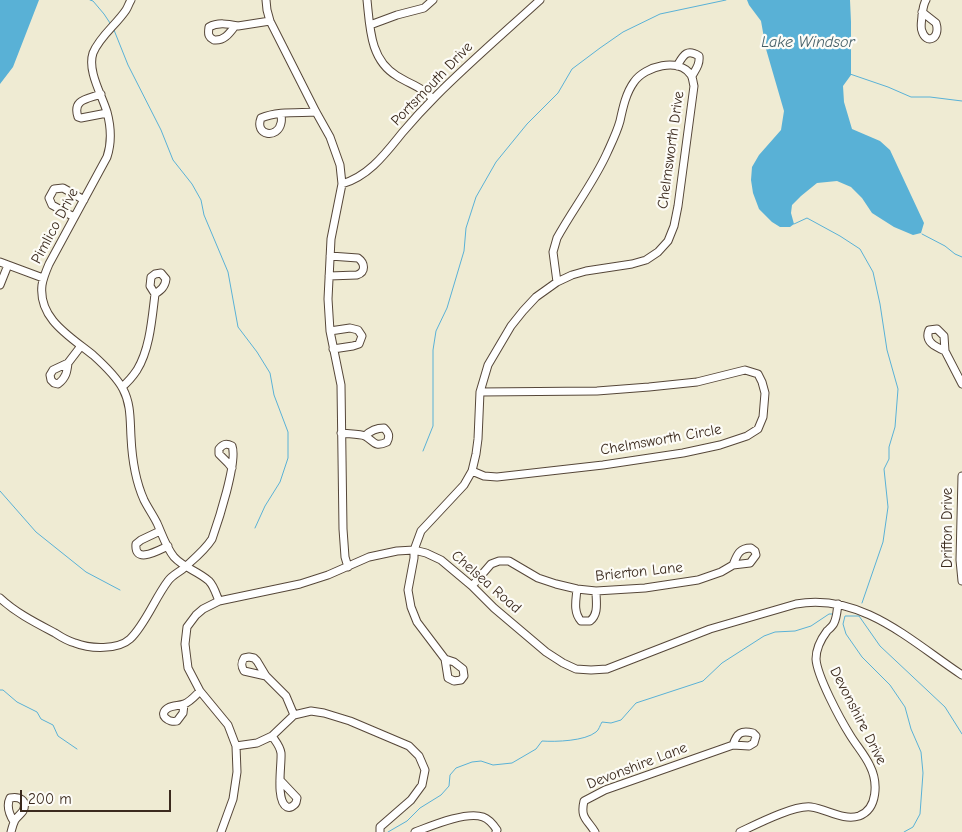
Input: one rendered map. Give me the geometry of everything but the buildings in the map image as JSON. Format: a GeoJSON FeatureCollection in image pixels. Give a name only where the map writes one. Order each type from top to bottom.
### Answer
{"type":"FeatureCollection","features":[{"type":"Feature","properties":{"kind":"street","name":"Pimlico Drive"},"geometry":{"type":"LineString","coordinates":[[131,0],[126,10],[99,42],[93,54],[93,73],[107,113],[111,132],[111,145],[107,157],[49,264],[43,278],[42,294],[47,313],[63,333],[102,364],[122,387],[130,411],[132,452],[139,486],[145,501],[175,558],[210,581],[219,600]]}},
{"type":"Feature","properties":{"kind":"street"},"geometry":{"type":"LineString","coordinates":[[266,0],[270,21],[330,136],[340,165],[342,184],[331,240],[328,299],[330,331],[341,385],[342,529],[348,567]]}},
{"type":"Feature","properties":{"kind":"street"},"geometry":{"type":"LineString","coordinates":[[367,0],[371,36],[381,63],[386,69],[397,76],[426,91],[432,99]]}},
{"type":"Feature","properties":{"kind":"street"},"geometry":{"type":"LineString","coordinates":[[370,25],[424,8],[433,0]]}},
{"type":"Feature","properties":{"kind":"street","name":"Portsmouth Drive"},"geometry":{"type":"LineString","coordinates":[[342,184],[353,181],[368,172],[432,99],[540,0]]}},
{"type":"Feature","properties":{"kind":"street"},"geometry":{"type":"LineString","coordinates":[[922,12],[926,0]]}},
{"type":"Feature","properties":{"kind":"street"},"geometry":{"type":"LineString","coordinates":[[235,26],[270,21]]}},
{"type":"Feature","properties":{"kind":"street"},"geometry":{"type":"LineString","coordinates":[[557,282],[553,252],[557,238],[607,154],[616,133],[625,100],[635,81],[658,66],[677,66],[683,55],[687,53],[699,56],[699,64],[692,76]]}},
{"type":"Feature","properties":{"kind":"street","name":"Chelmsworth Drive"},"geometry":{"type":"LineString","coordinates":[[445,659],[417,622],[411,607],[408,590],[414,550],[421,531],[464,485],[472,471],[478,439],[480,392],[488,365],[511,326],[523,311],[536,297],[557,282],[586,271],[646,260],[658,252],[668,241],[674,226],[678,206],[693,89],[692,76],[685,69],[677,66]]}},
{"type":"Feature","properties":{"kind":"street"},"geometry":{"type":"LineString","coordinates":[[101,94],[80,102],[76,112],[81,118],[107,113]]}},
{"type":"Feature","properties":{"kind":"street"},"geometry":{"type":"LineString","coordinates":[[280,114],[316,112]]}},
{"type":"Feature","properties":{"kind":"street"},"geometry":{"type":"LineString","coordinates":[[74,217],[52,205],[48,198],[50,193],[54,189],[63,188],[84,200]]}},
{"type":"Feature","properties":{"kind":"street"},"geometry":{"type":"LineString","coordinates":[[329,276],[357,276],[361,274],[364,266],[362,260],[358,258],[330,256]]}},
{"type":"Feature","properties":{"kind":"street"},"geometry":{"type":"LineString","coordinates":[[0,262],[43,278]]}},
{"type":"Feature","properties":{"kind":"street"},"geometry":{"type":"LineString","coordinates":[[0,285],[8,265]]}},
{"type":"Feature","properties":{"kind":"street"},"geometry":{"type":"LineString","coordinates":[[122,387],[141,363],[149,334],[155,294]]}},
{"type":"Feature","properties":{"kind":"street"},"geometry":{"type":"LineString","coordinates":[[330,331],[350,328],[358,330],[362,336],[359,344],[333,349]]}},
{"type":"Feature","properties":{"kind":"street"},"geometry":{"type":"LineString","coordinates":[[68,363],[80,346]]}},
{"type":"Feature","properties":{"kind":"street"},"geometry":{"type":"LineString","coordinates":[[946,351],[962,384]]}},
{"type":"Feature","properties":{"kind":"street","name":"Chelmsworth Circle"},"geometry":{"type":"LineString","coordinates":[[472,471],[484,476],[497,477],[648,459],[720,445],[746,436],[758,429],[763,417],[765,393],[758,374],[745,370],[697,382],[650,387],[480,392]]}},
{"type":"Feature","properties":{"kind":"street"},"geometry":{"type":"LineString","coordinates":[[341,433],[365,436]]}},
{"type":"Feature","properties":{"kind":"street"},"geometry":{"type":"LineString","coordinates":[[0,598],[25,617],[76,644],[91,647],[123,644],[137,631],[169,580],[206,547],[212,539],[232,468]]}},
{"type":"Feature","properties":{"kind":"street","name":"Drifton Drive"},"geometry":{"type":"LineString","coordinates":[[962,476],[960,560],[962,580]]}},
{"type":"Feature","properties":{"kind":"street"},"geometry":{"type":"LineString","coordinates":[[160,531],[136,544],[138,553],[148,555],[168,546]]}},
{"type":"Feature","properties":{"kind":"street","name":"Chelsea Road"},"geometry":{"type":"LineString","coordinates":[[221,832],[233,799],[238,772],[236,746],[228,725],[200,691],[188,668],[185,644],[187,627],[203,608],[219,600],[300,584],[328,576],[369,558],[397,551],[414,550],[441,560],[546,652],[576,669],[607,669],[710,629],[796,604],[823,602],[856,609],[904,634],[962,675]]}},
{"type":"Feature","properties":{"kind":"street","name":"Brierton Lane"},"geometry":{"type":"LineString","coordinates":[[472,586],[490,564],[499,561],[509,561],[538,578],[577,589],[596,591],[645,588],[698,580],[734,565]]}},
{"type":"Feature","properties":{"kind":"street"},"geometry":{"type":"LineString","coordinates":[[577,589],[575,610],[581,621],[590,621],[595,615],[596,591]]}},
{"type":"Feature","properties":{"kind":"street","name":"Devonshire Drive"},"geometry":{"type":"LineString","coordinates":[[740,832],[763,821],[802,807],[813,807],[848,817],[858,816],[868,811],[873,803],[875,779],[870,766],[838,714],[824,685],[816,658],[821,639],[834,623],[838,604]]}},
{"type":"Feature","properties":{"kind":"street"},"geometry":{"type":"LineString","coordinates":[[266,676],[286,696],[294,715]]}},
{"type":"Feature","properties":{"kind":"street"},"geometry":{"type":"LineString","coordinates":[[184,704],[200,691]]}},
{"type":"Feature","properties":{"kind":"street"},"geometry":{"type":"LineString","coordinates":[[236,746],[257,743],[272,736],[294,715],[311,711],[350,721],[409,746],[419,756],[425,770],[422,785],[412,800],[380,827],[380,832]]}},
{"type":"Feature","properties":{"kind":"street"},"geometry":{"type":"LineString","coordinates":[[272,736],[279,746],[281,754],[280,780]]}},
{"type":"Feature","properties":{"kind":"street","name":"Devonshire Lane"},"geometry":{"type":"LineString","coordinates":[[595,832],[582,811],[584,801],[605,790],[733,745]]}},
{"type":"Feature","properties":{"kind":"street"},"geometry":{"type":"LineString","coordinates":[[415,832],[452,819],[472,816],[482,817],[492,822],[497,830],[496,832]]}},
{"type":"Feature","properties":{"kind":"street"},"geometry":{"type":"LineString","coordinates":[[11,832],[14,822]]}},
{"type":"Feature","properties":{"kind":"water"},"geometry":{"type":"Polygon","coordinates":[[[0,0],[39,0],[13,67],[0,84],[0,0]]]}},
{"type":"Feature","properties":{"kind":"water","name":"Lake Windsor"},"geometry":{"type":"Polygon","coordinates":[[[747,0],[850,0],[851,75],[843,86],[844,102],[852,129],[880,141],[890,150],[924,223],[921,233],[913,235],[894,227],[872,213],[862,198],[851,187],[837,181],[817,183],[801,196],[792,205],[791,213],[794,224],[790,227],[780,227],[759,209],[753,193],[752,167],[759,155],[781,130],[784,111],[766,49],[761,21],[747,0]]]}},
{"type":"Feature","properties":{"kind":"waterway"},"geometry":{"type":"LineString","coordinates":[[90,0],[93,1],[110,23]]}},
{"type":"Feature","properties":{"kind":"waterway"},"geometry":{"type":"LineString","coordinates":[[423,451],[433,426],[433,350],[436,331],[447,308],[464,251],[466,228],[476,197],[496,162],[527,124],[558,93],[572,69],[600,48],[623,32],[660,14],[726,0]]}},
{"type":"Feature","properties":{"kind":"waterway"},"geometry":{"type":"LineString","coordinates":[[114,30],[128,65],[161,130],[173,160],[192,184],[201,200],[204,215],[228,272],[238,327],[270,373],[274,395],[288,432],[288,458],[280,482],[265,506],[255,528]]}},
{"type":"Feature","properties":{"kind":"waterway"},"geometry":{"type":"LineString","coordinates":[[850,74],[911,97],[962,101]]}},
{"type":"Feature","properties":{"kind":"waterway"},"geometry":{"type":"LineString","coordinates":[[794,224],[807,218],[860,249],[873,272],[887,350],[898,389],[895,427],[889,447],[889,459],[884,469],[888,507],[883,542],[862,603]]}},
{"type":"Feature","properties":{"kind":"waterway"},"geometry":{"type":"LineString","coordinates":[[922,234],[962,257]]}},
{"type":"Feature","properties":{"kind":"waterway"},"geometry":{"type":"LineString","coordinates":[[0,491],[36,532],[86,572],[120,590]]}},
{"type":"Feature","properties":{"kind":"waterway"},"geometry":{"type":"LineString","coordinates":[[388,832],[407,821],[420,808],[441,795],[449,786],[450,775],[456,768],[481,761],[493,765],[512,763],[536,749],[542,741],[570,740],[591,735],[597,731],[602,722],[611,723],[621,720],[636,703],[703,681],[722,663],[764,636],[775,632],[795,631],[811,626],[832,614]]}},
{"type":"Feature","properties":{"kind":"waterway"},"geometry":{"type":"LineString","coordinates":[[904,832],[913,827],[920,814],[923,773],[921,752],[911,729],[905,707],[890,685],[862,657],[846,634],[843,624],[845,616],[859,616],[880,646],[945,707],[962,734]]}},
{"type":"Feature","properties":{"kind":"waterway"},"geometry":{"type":"LineString","coordinates":[[0,690],[3,690],[17,702],[37,712],[41,719],[53,725],[58,736],[77,749]]}}]}
